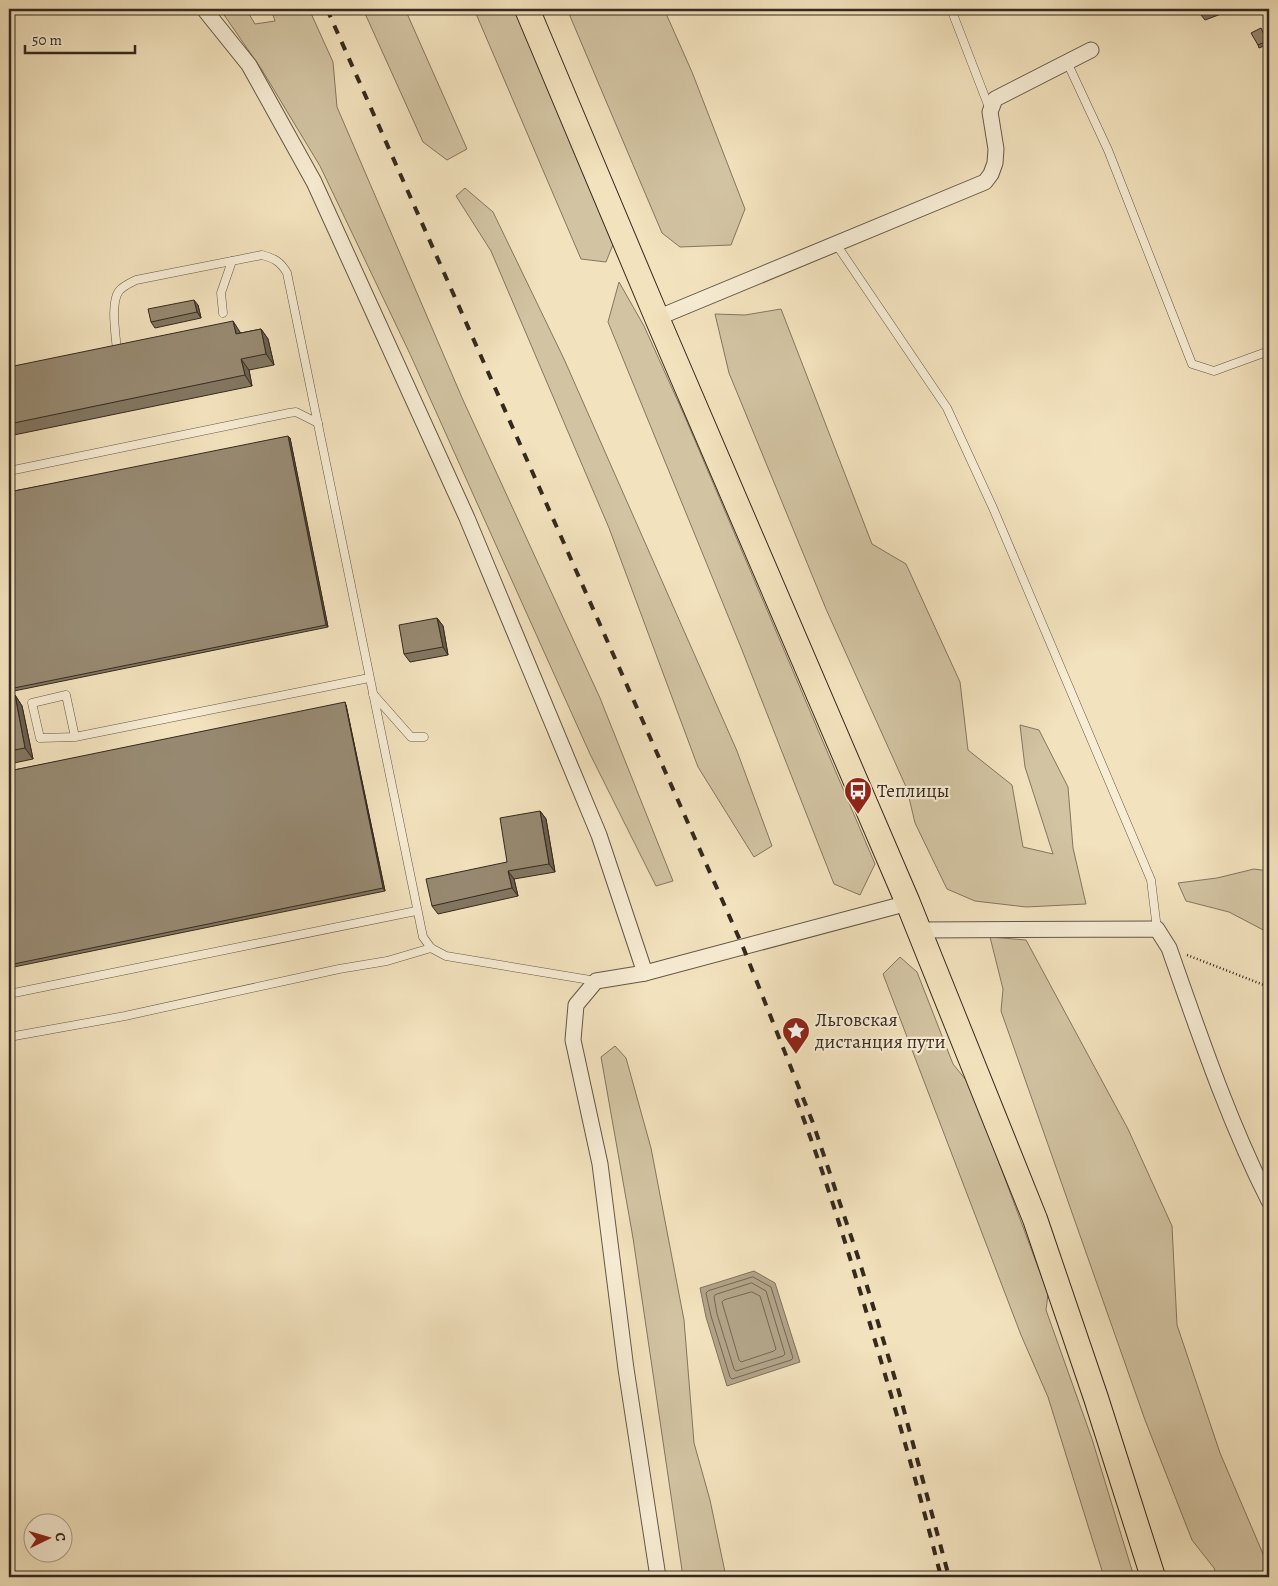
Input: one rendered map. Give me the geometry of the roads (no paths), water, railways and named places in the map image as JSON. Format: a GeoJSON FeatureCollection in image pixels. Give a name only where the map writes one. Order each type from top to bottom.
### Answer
{"type":"FeatureCollection","features":[{"type":"Feature","properties":{"kind":"main road"},"geometry":{"type":"LineString","coordinates":[[527,9],[657,318],[908,903],[1035,1219],[1096,1398],[1153,1577]]}},
{"type":"Feature","properties":{"kind":"street"},"geometry":{"type":"LineString","coordinates":[[204,9],[249,65],[314,182],[471,527],[600,834],[645,973]]}},
{"type":"Feature","properties":{"kind":"street"},"geometry":{"type":"LineString","coordinates":[[657,318],[985,182],[991,174],[995,163],[996,149],[990,112],[995,99],[1091,50]]}},
{"type":"Feature","properties":{"kind":"street"},"geometry":{"type":"LineString","coordinates":[[658,1577],[626,1369],[600,1164],[573,1040],[576,1005],[596,982],[645,973],[908,903]]}},
{"type":"Feature","properties":{"kind":"street"},"geometry":{"type":"LineString","coordinates":[[919,930],[1157,929],[1169,948],[1216,1080],[1269,1201]]}},
{"type":"Feature","properties":{"kind":"lane"},"geometry":{"type":"LineString","coordinates":[[951,9],[990,112]]}},
{"type":"Feature","properties":{"kind":"lane"},"geometry":{"type":"LineString","coordinates":[[1067,62],[1108,150],[1192,364],[1214,370],[1269,351]]}},
{"type":"Feature","properties":{"kind":"lane"},"geometry":{"type":"LineString","coordinates":[[836,244],[947,408],[993,508],[1151,880],[1157,929]]}},
{"type":"Feature","properties":{"kind":"lane"},"geometry":{"type":"LineString","coordinates":[[117,351],[114,301],[119,291],[126,284],[136,280],[262,255],[271,257],[281,263],[287,273],[416,911],[423,937],[432,948],[446,956],[596,982]]}},
{"type":"Feature","properties":{"kind":"lane"},"geometry":{"type":"LineString","coordinates":[[223,313],[220,293],[232,261]]}},
{"type":"Feature","properties":{"kind":"lane"},"geometry":{"type":"LineString","coordinates":[[9,471],[289,413],[296,412],[318,423]]}},
{"type":"Feature","properties":{"kind":"lane"},"geometry":{"type":"LineString","coordinates":[[75,737],[66,696],[32,702],[40,738],[75,737],[369,678]]}},
{"type":"Feature","properties":{"kind":"lane"},"geometry":{"type":"LineString","coordinates":[[372,693],[411,737],[424,737]]}},
{"type":"Feature","properties":{"kind":"lane"},"geometry":{"type":"LineString","coordinates":[[9,994],[416,911]]}},
{"type":"Feature","properties":{"kind":"lane"},"geometry":{"type":"LineString","coordinates":[[9,1037],[125,1016],[339,969],[387,961],[432,948]]}},
{"type":"Feature","properties":{"kind":"water"},"geometry":{"type":"Polygon","coordinates":[[[754,1271],[775,1283],[800,1362],[727,1386],[706,1317],[700,1288],[754,1271]]]}},
{"type":"Feature","properties":{"kind":"railway"},"geometry":{"type":"LineString","coordinates":[[327,9],[743,947],[813,1123],[860,1263],[899,1392],[949,1577]]}},
{"type":"Feature","properties":{"kind":"railway"},"geometry":{"type":"LineString","coordinates":[[796,1099],[840,1226],[864,1304],[914,1474],[941,1577]]}},
{"type":"Feature","properties":{"kind":"place","name":"Теплицы"},"geometry":{"type":"Point","coordinates":[858,815]}},
{"type":"Feature","properties":{"kind":"place","name":"Льговская дистанция пути"},"geometry":{"type":"Point","coordinates":[796,1055]}}]}
